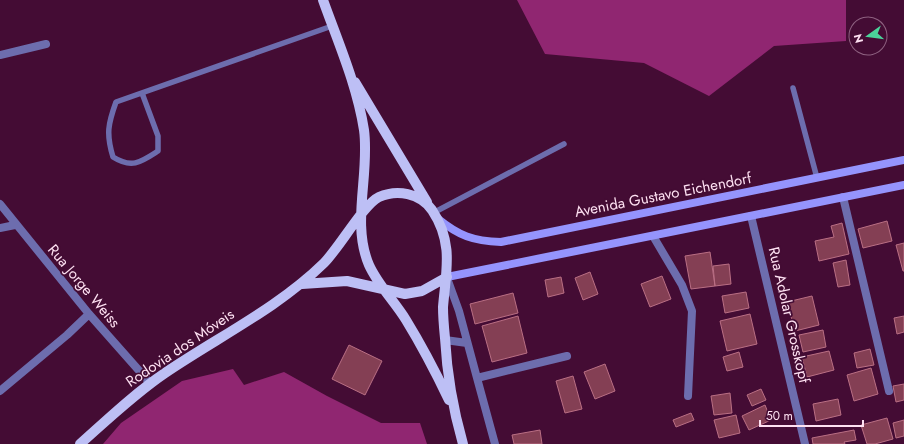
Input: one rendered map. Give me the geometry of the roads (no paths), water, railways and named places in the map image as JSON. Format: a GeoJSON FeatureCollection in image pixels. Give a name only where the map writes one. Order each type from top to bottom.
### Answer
{"type":"FeatureCollection","features":[{"type":"Feature","properties":{"kind":"main road"},"geometry":{"type":"LineString","coordinates":[[322,0],[349,70],[364,130],[365,174],[362,239],[369,265],[406,319],[423,350],[452,408],[463,444]]}},
{"type":"Feature","properties":{"kind":"main road"},"geometry":{"type":"LineString","coordinates":[[349,70],[387,138],[433,212],[445,240],[448,259],[443,309],[452,408]]}},
{"type":"Feature","properties":{"kind":"main road"},"geometry":{"type":"LineString","coordinates":[[362,215],[369,204],[377,198],[391,193],[405,193],[416,197],[433,212]]}},
{"type":"Feature","properties":{"kind":"main road","name":"Rodovia dos Móveis"},"geometry":{"type":"LineString","coordinates":[[80,444],[150,383],[302,284],[333,254],[362,215]]}},
{"type":"Feature","properties":{"kind":"main road"},"geometry":{"type":"LineString","coordinates":[[384,288],[405,294],[422,291],[447,277]]}},
{"type":"Feature","properties":{"kind":"main road","name":"Rodovia dos Móveis"},"geometry":{"type":"LineString","coordinates":[[302,284],[347,281],[384,288]]}},
{"type":"Feature","properties":{"kind":"street"},"geometry":{"type":"LineString","coordinates":[[0,55],[46,44]]}},
{"type":"Feature","properties":{"kind":"street","name":"Avenida Gustavo Eichendorf"},"geometry":{"type":"LineString","coordinates":[[433,212],[461,235],[481,241],[502,242],[904,160]]}},
{"type":"Feature","properties":{"kind":"street"},"geometry":{"type":"LineString","coordinates":[[495,444],[447,277],[904,185]]}},
{"type":"Feature","properties":{"kind":"street"},"geometry":{"type":"LineString","coordinates":[[843,197],[889,391]]}},
{"type":"Feature","properties":{"kind":"street","name":"Rua Jorge Weiss"},"geometry":{"type":"LineString","coordinates":[[0,204],[15,225],[89,314],[150,383]]}},
{"type":"Feature","properties":{"kind":"street","name":"Rua Adolar Grosskopf"},"geometry":{"type":"LineString","coordinates":[[751,216],[805,444]]}},
{"type":"Feature","properties":{"kind":"street"},"geometry":{"type":"LineString","coordinates":[[0,228],[15,225]]}},
{"type":"Feature","properties":{"kind":"street"},"geometry":{"type":"LineString","coordinates":[[653,236],[682,285],[689,299],[692,311],[688,396]]}},
{"type":"Feature","properties":{"kind":"street"},"geometry":{"type":"LineString","coordinates":[[0,390],[67,335],[89,314]]}},
{"type":"Feature","properties":{"kind":"street"},"geometry":{"type":"LineString","coordinates":[[445,340],[467,343]]}},
{"type":"Feature","properties":{"kind":"street"},"geometry":{"type":"LineString","coordinates":[[477,378],[567,356]]}},
{"type":"Feature","properties":{"kind":"lane"},"geometry":{"type":"LineString","coordinates":[[142,93],[158,136],[158,151],[140,162],[123,163],[113,157],[108,142],[108,124],[116,102],[332,26]]}},
{"type":"Feature","properties":{"kind":"lane"},"geometry":{"type":"LineString","coordinates":[[792,88],[817,178]]}},
{"type":"Feature","properties":{"kind":"lane"},"geometry":{"type":"LineString","coordinates":[[433,212],[564,144]]}}]}
